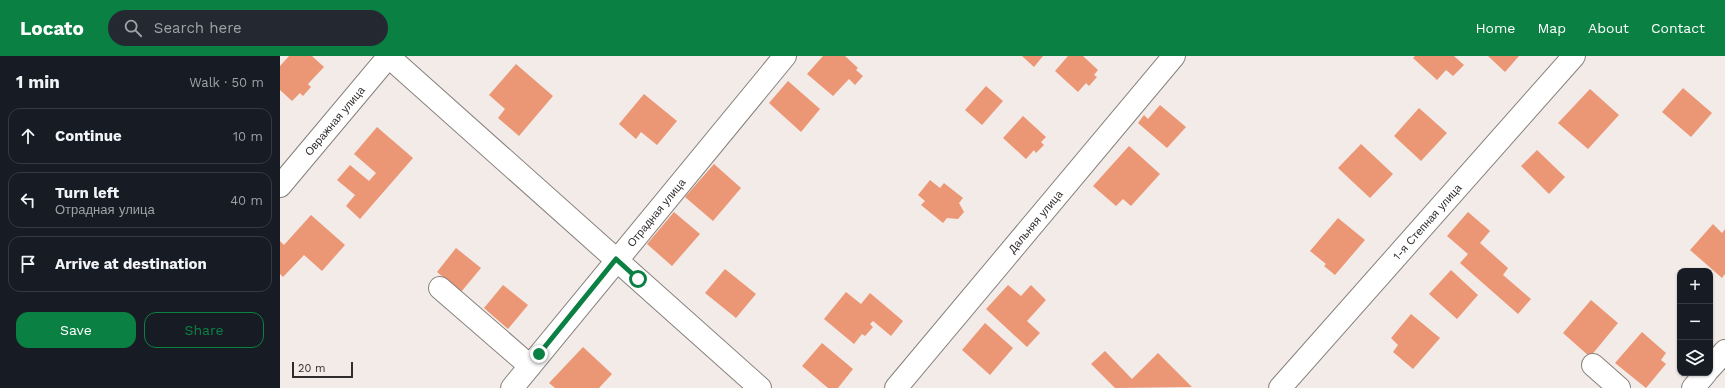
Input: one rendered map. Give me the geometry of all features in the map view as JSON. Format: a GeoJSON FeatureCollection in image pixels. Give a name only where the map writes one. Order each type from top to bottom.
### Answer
{"type":"FeatureCollection","features":[{"type":"Feature","properties":{"kind":"street"},"geometry":{"type":"LineString","coordinates":[[389,56],[760,388]]}},
{"type":"Feature","properties":{"kind":"street","name":"Овражная улица"},"geometry":{"type":"LineString","coordinates":[[280,186],[389,56]]}},
{"type":"Feature","properties":{"kind":"street","name":"Отрадная улица"},"geometry":{"type":"LineString","coordinates":[[512,388],[616,259],[785,56]]}},
{"type":"Feature","properties":{"kind":"street","name":"Дальняя улица"},"geometry":{"type":"LineString","coordinates":[[896,388],[1174,56]]}},
{"type":"Feature","properties":{"kind":"street","name":"1-я Степная улица"},"geometry":{"type":"LineString","coordinates":[[1280,388],[1574,56]]}},
{"type":"Feature","properties":{"kind":"street"},"geometry":{"type":"LineString","coordinates":[[440,288],[530,366]]}},
{"type":"Feature","properties":{"kind":"street"},"geometry":{"type":"LineString","coordinates":[[1713,365],[1725,351]]}},
{"type":"Feature","properties":{"kind":"street"},"geometry":{"type":"LineString","coordinates":[[1592,365],[1619,388]]}},
{"type":"Feature","properties":{"kind":"street"},"geometry":{"type":"LineString","coordinates":[[1693,388],[1703,376]]}},
{"type":"Feature","properties":{"kind":"building"},"geometry":{"type":"Polygon","coordinates":[[[289,56],[312,56],[324,67],[308,84],[311,87],[303,96],[300,93],[292,101],[280,90],[280,66],[289,56]]]}},
{"type":"Feature","properties":{"kind":"building"},"geometry":{"type":"Polygon","coordinates":[[[823,56],[845,56],[858,68],[856,70],[863,76],[855,85],[849,79],[833,96],[807,74],[823,56]]]}},
{"type":"Feature","properties":{"kind":"building"},"geometry":{"type":"Polygon","coordinates":[[[1022,56],[1043,56],[1034,67],[1022,56]]]}},
{"type":"Feature","properties":{"kind":"building"},"geometry":{"type":"Polygon","coordinates":[[[1068,56],[1083,56],[1098,70],[1094,75],[1097,77],[1089,86],[1086,83],[1078,92],[1055,71],[1068,56]]]}},
{"type":"Feature","properties":{"kind":"building"},"geometry":{"type":"Polygon","coordinates":[[[1415,56],[1454,56],[1464,65],[1453,76],[1446,70],[1437,80],[1413,58],[1415,56]]]}},
{"type":"Feature","properties":{"kind":"building"},"geometry":{"type":"Polygon","coordinates":[[[1488,56],[1519,56],[1505,72],[1488,56]]]}},
{"type":"Feature","properties":{"kind":"building"},"geometry":{"type":"Polygon","coordinates":[[[516,64],[553,96],[519,136],[498,118],[505,109],[489,95],[516,64]]]}},
{"type":"Feature","properties":{"kind":"building"},"geometry":{"type":"Polygon","coordinates":[[[788,81],[820,109],[801,132],[769,103],[788,81]]]}},
{"type":"Feature","properties":{"kind":"building"},"geometry":{"type":"Polygon","coordinates":[[[986,86],[1003,101],[982,125],[965,110],[986,86]]]}},
{"type":"Feature","properties":{"kind":"building"},"geometry":{"type":"Polygon","coordinates":[[[1683,88],[1712,113],[1691,137],[1662,112],[1683,88]]]}},
{"type":"Feature","properties":{"kind":"building"},"geometry":{"type":"Polygon","coordinates":[[[1590,89],[1619,115],[1588,149],[1558,123],[1590,89]]]}},
{"type":"Feature","properties":{"kind":"building"},"geometry":{"type":"Polygon","coordinates":[[[644,94],[677,121],[657,145],[641,132],[636,139],[619,124],[644,94]]]}},
{"type":"Feature","properties":{"kind":"building"},"geometry":{"type":"Polygon","coordinates":[[[1160,105],[1186,127],[1167,148],[1138,123],[1144,115],[1148,119],[1160,105]]]}},
{"type":"Feature","properties":{"kind":"building"},"geometry":{"type":"Polygon","coordinates":[[[1419,108],[1447,133],[1421,161],[1394,136],[1419,108]]]}},
{"type":"Feature","properties":{"kind":"building"},"geometry":{"type":"Polygon","coordinates":[[[1023,116],[1046,137],[1041,142],[1044,145],[1036,153],[1034,150],[1026,159],[1003,138],[1023,116]]]}},
{"type":"Feature","properties":{"kind":"building"},"geometry":{"type":"Polygon","coordinates":[[[377,127],[413,158],[360,219],[346,206],[355,195],[337,180],[350,165],[369,181],[376,173],[354,154],[377,127]]]}},
{"type":"Feature","properties":{"kind":"building"},"geometry":{"type":"Polygon","coordinates":[[[1361,144],[1393,174],[1370,198],[1338,168],[1361,144]]]}},
{"type":"Feature","properties":{"kind":"building"},"geometry":{"type":"Polygon","coordinates":[[[1129,146],[1160,174],[1131,206],[1123,199],[1116,206],[1093,186],[1129,146]]]}},
{"type":"Feature","properties":{"kind":"building"},"geometry":{"type":"Polygon","coordinates":[[[1537,150],[1565,177],[1549,194],[1521,166],[1537,150]]]}},
{"type":"Feature","properties":{"kind":"building"},"geometry":{"type":"Polygon","coordinates":[[[714,164],[741,188],[713,221],[685,197],[714,164]]]}},
{"type":"Feature","properties":{"kind":"building"},"geometry":{"type":"Polygon","coordinates":[[[930,180],[940,188],[944,183],[963,198],[959,203],[964,212],[958,219],[947,218],[943,223],[921,205],[925,201],[918,195],[930,180]]]}},
{"type":"Feature","properties":{"kind":"building"},"geometry":{"type":"Polygon","coordinates":[[[674,212],[700,234],[672,266],[647,244],[674,212]]]}},
{"type":"Feature","properties":{"kind":"building"},"geometry":{"type":"Polygon","coordinates":[[[1468,212],[1490,231],[1480,243],[1508,268],[1503,275],[1531,299],[1518,314],[1460,263],[1468,254],[1447,236],[1468,212]]]}},
{"type":"Feature","properties":{"kind":"building"},"geometry":{"type":"Polygon","coordinates":[[[311,215],[345,245],[322,271],[304,255],[283,277],[280,274],[280,241],[284,245],[311,215]]]}},
{"type":"Feature","properties":{"kind":"building"},"geometry":{"type":"Polygon","coordinates":[[[1338,218],[1365,240],[1335,275],[1324,266],[1326,264],[1310,251],[1338,218]]]}},
{"type":"Feature","properties":{"kind":"building"},"geometry":{"type":"Polygon","coordinates":[[[1713,224],[1722,233],[1725,229],[1725,274],[1722,278],[1713,270],[1713,268],[1711,268],[1690,250],[1713,224]]]}},
{"type":"Feature","properties":{"kind":"building"},"geometry":{"type":"Polygon","coordinates":[[[456,248],[481,268],[461,292],[437,272],[456,248]]]}},
{"type":"Feature","properties":{"kind":"building"},"geometry":{"type":"Polygon","coordinates":[[[725,269],[756,294],[736,318],[705,293],[725,269]]]}},
{"type":"Feature","properties":{"kind":"building"},"geometry":{"type":"Polygon","coordinates":[[[1451,270],[1478,295],[1457,319],[1429,294],[1451,270]]]}},
{"type":"Feature","properties":{"kind":"building"},"geometry":{"type":"Polygon","coordinates":[[[503,285],[528,305],[508,329],[484,308],[503,285]]]}},
{"type":"Feature","properties":{"kind":"building"},"geometry":{"type":"Polygon","coordinates":[[[1008,285],[1021,296],[1031,285],[1046,300],[1027,321],[1040,333],[1027,347],[986,309],[1008,285]]]}},
{"type":"Feature","properties":{"kind":"building"},"geometry":{"type":"Polygon","coordinates":[[[846,292],[861,304],[870,293],[903,321],[891,336],[873,321],[870,324],[873,327],[865,336],[862,334],[854,344],[824,319],[846,292]]]}},
{"type":"Feature","properties":{"kind":"building"},"geometry":{"type":"Polygon","coordinates":[[[1591,300],[1618,323],[1590,357],[1563,333],[1591,300]]]}},
{"type":"Feature","properties":{"kind":"building"},"geometry":{"type":"Polygon","coordinates":[[[1411,314],[1440,338],[1413,369],[1393,352],[1398,345],[1391,338],[1411,314]]]}},
{"type":"Feature","properties":{"kind":"building"},"geometry":{"type":"Polygon","coordinates":[[[985,323],[1013,348],[990,375],[962,350],[985,323]]]}},
{"type":"Feature","properties":{"kind":"building"},"geometry":{"type":"Polygon","coordinates":[[[1642,332],[1666,353],[1661,360],[1666,364],[1646,388],[1615,363],[1642,332]]]}},
{"type":"Feature","properties":{"kind":"building"},"geometry":{"type":"Polygon","coordinates":[[[822,343],[853,369],[838,388],[828,388],[802,366],[822,343]]]}},
{"type":"Feature","properties":{"kind":"building"},"geometry":{"type":"Polygon","coordinates":[[[583,347],[612,374],[599,388],[555,388],[549,383],[583,347]]]}},
{"type":"Feature","properties":{"kind":"building"},"geometry":{"type":"Polygon","coordinates":[[[1105,351],[1132,379],[1158,353],[1192,387],[1115,388],[1091,364],[1105,351]]]}},
{"type":"Feature","properties":{"kind":"route"},"geometry":{"type":"LineString","coordinates":[[539,354],[616,259],[638,279]]}}]}
